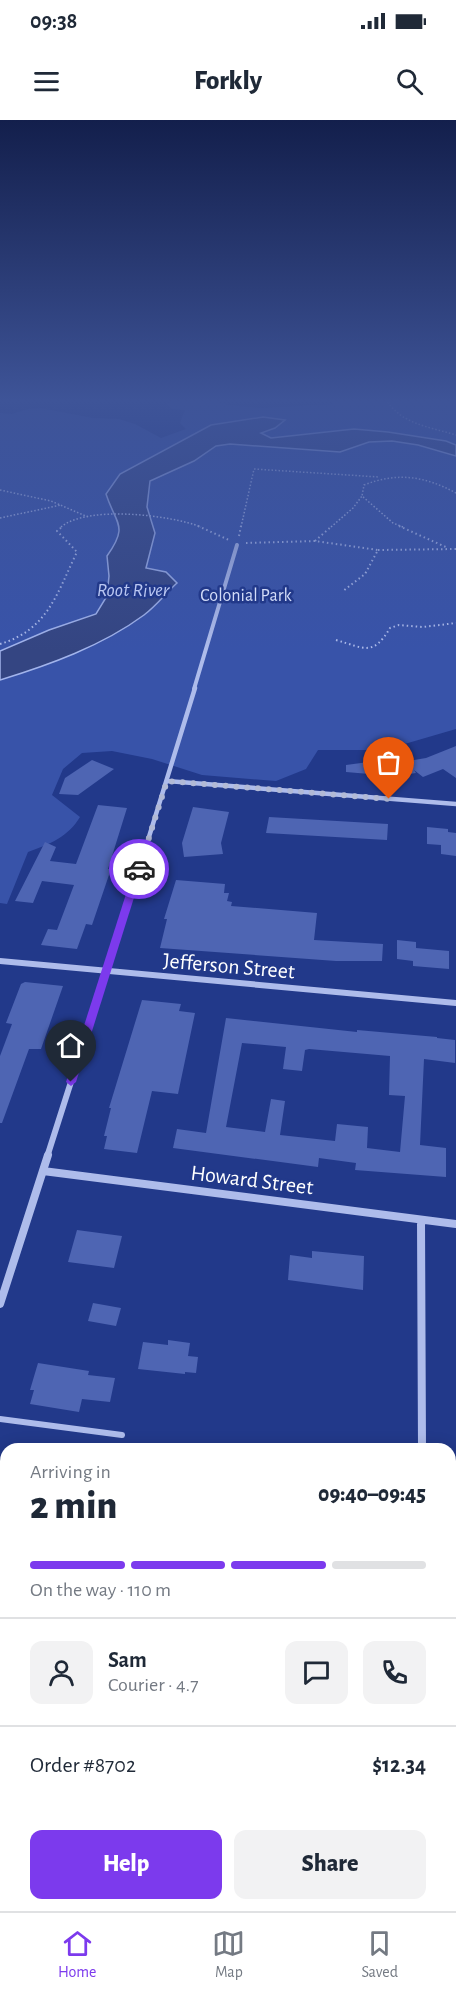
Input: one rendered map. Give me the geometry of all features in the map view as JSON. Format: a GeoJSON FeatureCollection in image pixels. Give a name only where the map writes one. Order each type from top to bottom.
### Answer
{"type":"FeatureCollection","features":[{"type":"Feature","properties":{"kind":"street"},"geometry":{"type":"LineString","coordinates":[[0,1304],[167,781],[237,545]]}},
{"type":"Feature","properties":{"kind":"street"},"geometry":{"type":"LineString","coordinates":[[167,781],[456,804]]}},
{"type":"Feature","properties":{"kind":"street","name":"Jefferson Street"},"geometry":{"type":"LineString","coordinates":[[0,961],[456,1003]]}},
{"type":"Feature","properties":{"kind":"street","name":"Howard Street"},"geometry":{"type":"LineString","coordinates":[[43,1171],[456,1224]]}},
{"type":"Feature","properties":{"kind":"street"},"geometry":{"type":"LineString","coordinates":[[421,1220],[422,1443]]}},
{"type":"Feature","properties":{"kind":"lane"},"geometry":{"type":"LineString","coordinates":[[0,1419],[122,1435]]}},
{"type":"Feature","properties":{"kind":"path"},"geometry":{"type":"LineString","coordinates":[[237,545],[251,483]]}},
{"type":"Feature","properties":{"kind":"path"},"geometry":{"type":"LineString","coordinates":[[315,541],[353,508],[362,496],[364,485],[369,483]]}},
{"type":"Feature","properties":{"kind":"path"},"geometry":{"type":"LineString","coordinates":[[438,483],[456,492]]}},
{"type":"Feature","properties":{"kind":"path"},"geometry":{"type":"LineString","coordinates":[[0,490],[61,505],[88,517]]}},
{"type":"Feature","properties":{"kind":"path"},"geometry":{"type":"LineString","coordinates":[[362,496],[393,523],[448,548]]}},
{"type":"Feature","properties":{"kind":"path"},"geometry":{"type":"LineString","coordinates":[[0,518],[61,505]]}},
{"type":"Feature","properties":{"kind":"path"},"geometry":{"type":"LineString","coordinates":[[0,644],[21,636],[39,623],[76,552],[57,531],[69,521],[88,517],[150,517],[190,523],[237,545],[279,541],[315,541],[378,550],[456,549]]}},
{"type":"Feature","properties":{"kind":"path"},"geometry":{"type":"LineString","coordinates":[[343,591],[353,586],[367,572],[378,550]]}},
{"type":"Feature","properties":{"kind":"path"},"geometry":{"type":"LineString","coordinates":[[336,640],[368,649],[381,644],[390,628],[399,625],[423,627],[456,623]]}},
{"type":"Feature","properties":{"kind":"green space","name":"Colonial Park"},"geometry":{"type":"Polygon","coordinates":[[[0,483],[456,483],[456,729],[384,750],[318,750],[306,769],[276,781],[202,775],[152,759],[112,751],[82,753],[63,769],[52,795],[80,817],[64,835],[28,852],[7,904],[0,903],[0,483]]]}},
{"type":"Feature","properties":{"kind":"water","name":"Root River"},"geometry":{"type":"Polygon","coordinates":[[[114,483],[150,483],[147,507],[155,533],[146,568],[166,572],[177,583],[153,608],[111,636],[56,661],[0,680],[0,651],[49,630],[96,614],[107,596],[109,576],[107,556],[118,538],[119,531],[117,519],[106,494],[114,483]]]}},
{"type":"Feature","properties":{"kind":"building"},"geometry":{"type":"Polygon","coordinates":[[[456,746],[456,778],[443,769],[423,777],[414,770],[416,773],[383,778],[381,775],[346,772],[346,765],[406,757],[408,761],[426,758],[456,746]]]}},
{"type":"Feature","properties":{"kind":"building"},"geometry":{"type":"Polygon","coordinates":[[[92,760],[114,769],[78,795],[59,794],[65,778],[92,760]]]}},
{"type":"Feature","properties":{"kind":"building"},"geometry":{"type":"Polygon","coordinates":[[[98,805],[127,808],[108,869],[111,869],[92,925],[86,924],[77,949],[41,945],[48,929],[57,930],[74,885],[42,881],[33,903],[15,901],[45,842],[56,847],[50,861],[76,864],[98,805]]]}},
{"type":"Feature","properties":{"kind":"building"},"geometry":{"type":"Polygon","coordinates":[[[193,807],[229,812],[221,843],[223,854],[184,857],[182,843],[193,807]]]}},
{"type":"Feature","properties":{"kind":"building"},"geometry":{"type":"Polygon","coordinates":[[[269,817],[388,824],[387,840],[266,833],[269,817]]]}},
{"type":"Feature","properties":{"kind":"building"},"geometry":{"type":"Polygon","coordinates":[[[427,827],[448,829],[448,832],[456,833],[456,856],[441,854],[441,845],[427,844],[427,827]]]}},
{"type":"Feature","properties":{"kind":"building"},"geometry":{"type":"Polygon","coordinates":[[[176,880],[225,884],[224,893],[229,893],[227,901],[232,902],[231,906],[317,913],[314,940],[383,944],[382,961],[336,961],[160,948],[167,919],[164,919],[176,880]]]}},
{"type":"Feature","properties":{"kind":"building"},"geometry":{"type":"Polygon","coordinates":[[[397,940],[416,942],[416,948],[449,951],[449,969],[413,966],[413,961],[397,959],[397,940]]]}},
{"type":"Feature","properties":{"kind":"building"},"geometry":{"type":"Polygon","coordinates":[[[25,982],[63,986],[41,1049],[29,1049],[2,1123],[0,1123],[0,1056],[12,1024],[6,1023],[21,984],[25,982]]]}},
{"type":"Feature","properties":{"kind":"building"},"geometry":{"type":"Polygon","coordinates":[[[142,1000],[181,1004],[179,1011],[195,1013],[178,1094],[152,1091],[137,1153],[104,1149],[107,1136],[104,1136],[111,1108],[109,1108],[142,1000]]]}},
{"type":"Feature","properties":{"kind":"building"},"geometry":{"type":"Polygon","coordinates":[[[226,1018],[455,1040],[455,1063],[424,1059],[420,1145],[446,1148],[446,1177],[355,1170],[356,1163],[319,1158],[318,1167],[173,1148],[177,1129],[206,1133],[226,1018]],[[242,1043],[226,1127],[265,1132],[271,1099],[285,1101],[280,1135],[335,1141],[337,1124],[368,1127],[367,1148],[400,1152],[405,1096],[389,1095],[390,1056],[309,1049],[305,1050],[302,1071],[283,1069],[286,1047],[242,1043]]]}},
{"type":"Feature","properties":{"kind":"building"},"geometry":{"type":"Polygon","coordinates":[[[77,1230],[122,1236],[114,1268],[68,1262],[77,1230]]]}},
{"type":"Feature","properties":{"kind":"building"},"geometry":{"type":"Polygon","coordinates":[[[312,1251],[364,1256],[363,1290],[288,1280],[290,1255],[312,1258],[312,1251]]]}},
{"type":"Feature","properties":{"kind":"building"},"geometry":{"type":"Polygon","coordinates":[[[93,1303],[121,1308],[116,1326],[88,1321],[93,1303]]]}},
{"type":"Feature","properties":{"kind":"building"},"geometry":{"type":"Polygon","coordinates":[[[168,1340],[190,1343],[188,1356],[198,1357],[196,1373],[138,1369],[143,1342],[168,1345],[168,1340]]]}},
{"type":"Feature","properties":{"kind":"building"},"geometry":{"type":"Polygon","coordinates":[[[38,1363],[89,1371],[88,1375],[115,1378],[110,1402],[82,1399],[79,1412],[30,1404],[34,1390],[30,1390],[38,1363]]]}},
{"type":"Feature","properties":{"kind":"way so far"},"geometry":{"type":"LineString","coordinates":[[139,869],[167,781],[389,799]]}},
{"type":"Feature","properties":{"kind":"route"},"geometry":{"type":"LineString","coordinates":[[71,1082],[139,869]]}}]}
